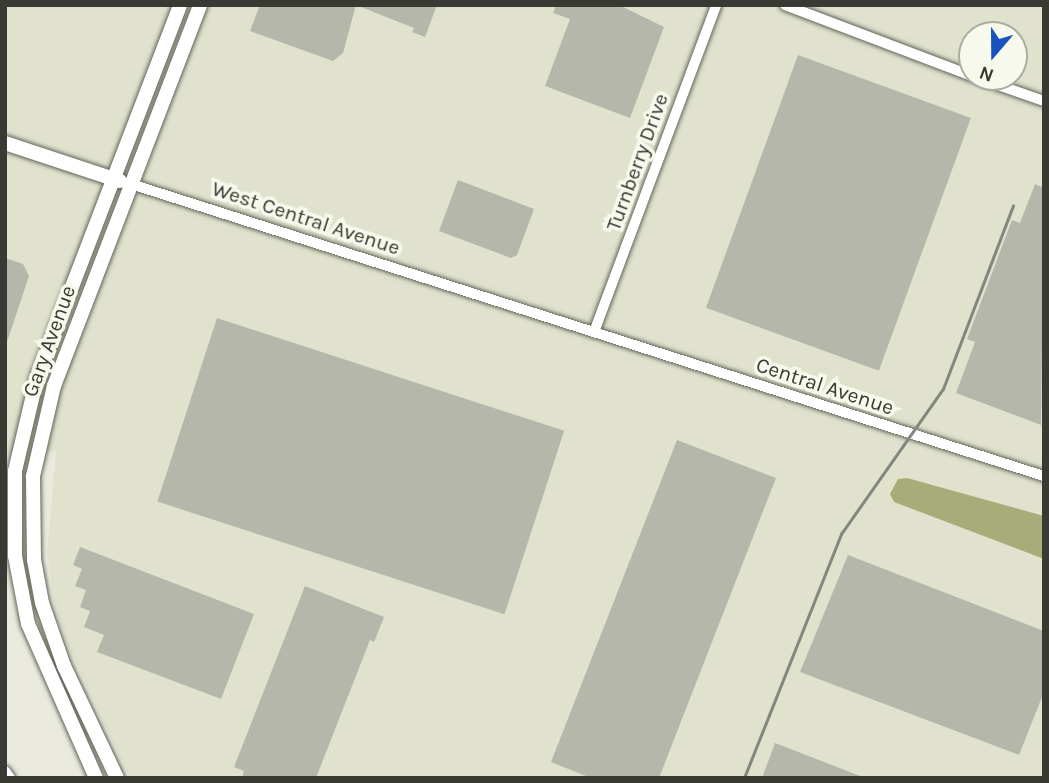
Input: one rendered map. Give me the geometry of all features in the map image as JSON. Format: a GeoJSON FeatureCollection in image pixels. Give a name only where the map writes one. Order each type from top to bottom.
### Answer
{"type":"FeatureCollection","features":[{"type":"Feature","properties":{"kind":"main road","name":"Gary Avenue"},"geometry":{"type":"LineString","coordinates":[[96,778],[28,624],[17,573],[13,503],[18,451],[31,395],[180,5]]}},
{"type":"Feature","properties":{"kind":"main road","name":"Gary Avenue"},"geometry":{"type":"LineString","coordinates":[[117,778],[50,632],[34,560],[31,504],[46,409],[200,5]]}},
{"type":"Feature","properties":{"kind":"main road","name":"West Central Avenue"},"geometry":{"type":"LineString","coordinates":[[5,143],[131,184]]}},
{"type":"Feature","properties":{"kind":"street","name":"Turnberry Drive"},"geometry":{"type":"LineString","coordinates":[[594,332],[716,5]]}},
{"type":"Feature","properties":{"kind":"street"},"geometry":{"type":"LineString","coordinates":[[785,5],[958,70]]}},
{"type":"Feature","properties":{"kind":"street"},"geometry":{"type":"LineString","coordinates":[[1016,91],[1044,101]]}},
{"type":"Feature","properties":{"kind":"street","name":"West Central Avenue"},"geometry":{"type":"LineString","coordinates":[[131,184],[594,332]]}},
{"type":"Feature","properties":{"kind":"street","name":"Central Avenue"},"geometry":{"type":"LineString","coordinates":[[594,332],[1044,476]]}},
{"type":"Feature","properties":{"kind":"street"},"geometry":{"type":"LineString","coordinates":[[5,771],[10,778]]}},
{"type":"Feature","properties":{"kind":"shaded area"},"geometry":{"type":"Polygon","coordinates":[[[5,5],[1044,5],[1044,778],[130,778],[68,646],[54,602],[47,552],[56,451],[5,454],[5,5]]]}},
{"type":"Feature","properties":{"kind":"shaded area"},"geometry":{"type":"Polygon","coordinates":[[[71,307],[33,434],[25,522],[38,612],[80,717],[45,653],[22,560],[22,469],[41,386],[71,307]]]}},
{"type":"Feature","properties":{"kind":"shaded area"},"geometry":{"type":"Polygon","coordinates":[[[907,478],[1044,516],[1044,559],[894,502],[890,494],[898,479],[907,478]]]}},
{"type":"Feature","properties":{"kind":"building"},"geometry":{"type":"Polygon","coordinates":[[[260,5],[356,5],[343,53],[333,61],[250,31],[260,5]]]}},
{"type":"Feature","properties":{"kind":"building"},"geometry":{"type":"Polygon","coordinates":[[[356,5],[437,5],[425,37],[412,32],[414,28],[356,5]]]}},
{"type":"Feature","properties":{"kind":"building"},"geometry":{"type":"Polygon","coordinates":[[[556,5],[619,5],[664,27],[630,118],[545,86],[570,19],[553,13],[556,5]]]}},
{"type":"Feature","properties":{"kind":"building"},"geometry":{"type":"Polygon","coordinates":[[[798,55],[971,118],[879,371],[706,308],[798,55]]]}},
{"type":"Feature","properties":{"kind":"building"},"geometry":{"type":"Polygon","coordinates":[[[458,180],[534,209],[517,255],[511,258],[439,231],[458,180]]]}},
{"type":"Feature","properties":{"kind":"building"},"geometry":{"type":"Polygon","coordinates":[[[1035,184],[1044,188],[1041,425],[956,393],[975,342],[967,339],[1012,220],[1020,223],[1035,184]]]}},
{"type":"Feature","properties":{"kind":"building"},"geometry":{"type":"Polygon","coordinates":[[[5,258],[23,264],[29,276],[7,342],[5,258]]]}},
{"type":"Feature","properties":{"kind":"building"},"geometry":{"type":"Polygon","coordinates":[[[217,318],[564,431],[504,614],[157,502],[217,318]]]}},
{"type":"Feature","properties":{"kind":"building"},"geometry":{"type":"Polygon","coordinates":[[[677,440],[776,478],[659,778],[591,778],[551,762],[677,440]]]}},
{"type":"Feature","properties":{"kind":"building"},"geometry":{"type":"Polygon","coordinates":[[[80,547],[254,614],[221,699],[97,652],[104,635],[84,627],[90,611],[80,607],[86,590],[75,586],[82,569],[73,565],[80,547]]]}},
{"type":"Feature","properties":{"kind":"building"},"geometry":{"type":"Polygon","coordinates":[[[848,555],[1044,631],[1044,692],[1019,755],[800,672],[848,555]]]}},
{"type":"Feature","properties":{"kind":"building"},"geometry":{"type":"Polygon","coordinates":[[[305,586],[384,617],[374,642],[370,640],[316,778],[242,778],[244,771],[234,767],[305,586]]]}},
{"type":"Feature","properties":{"kind":"building"},"geometry":{"type":"Polygon","coordinates":[[[775,743],[863,777],[863,778],[762,778],[775,743]]]}},
{"type":"Feature","properties":{"kind":"railway"},"geometry":{"type":"LineString","coordinates":[[744,778],[841,534],[943,389],[1013,206]]}}]}
